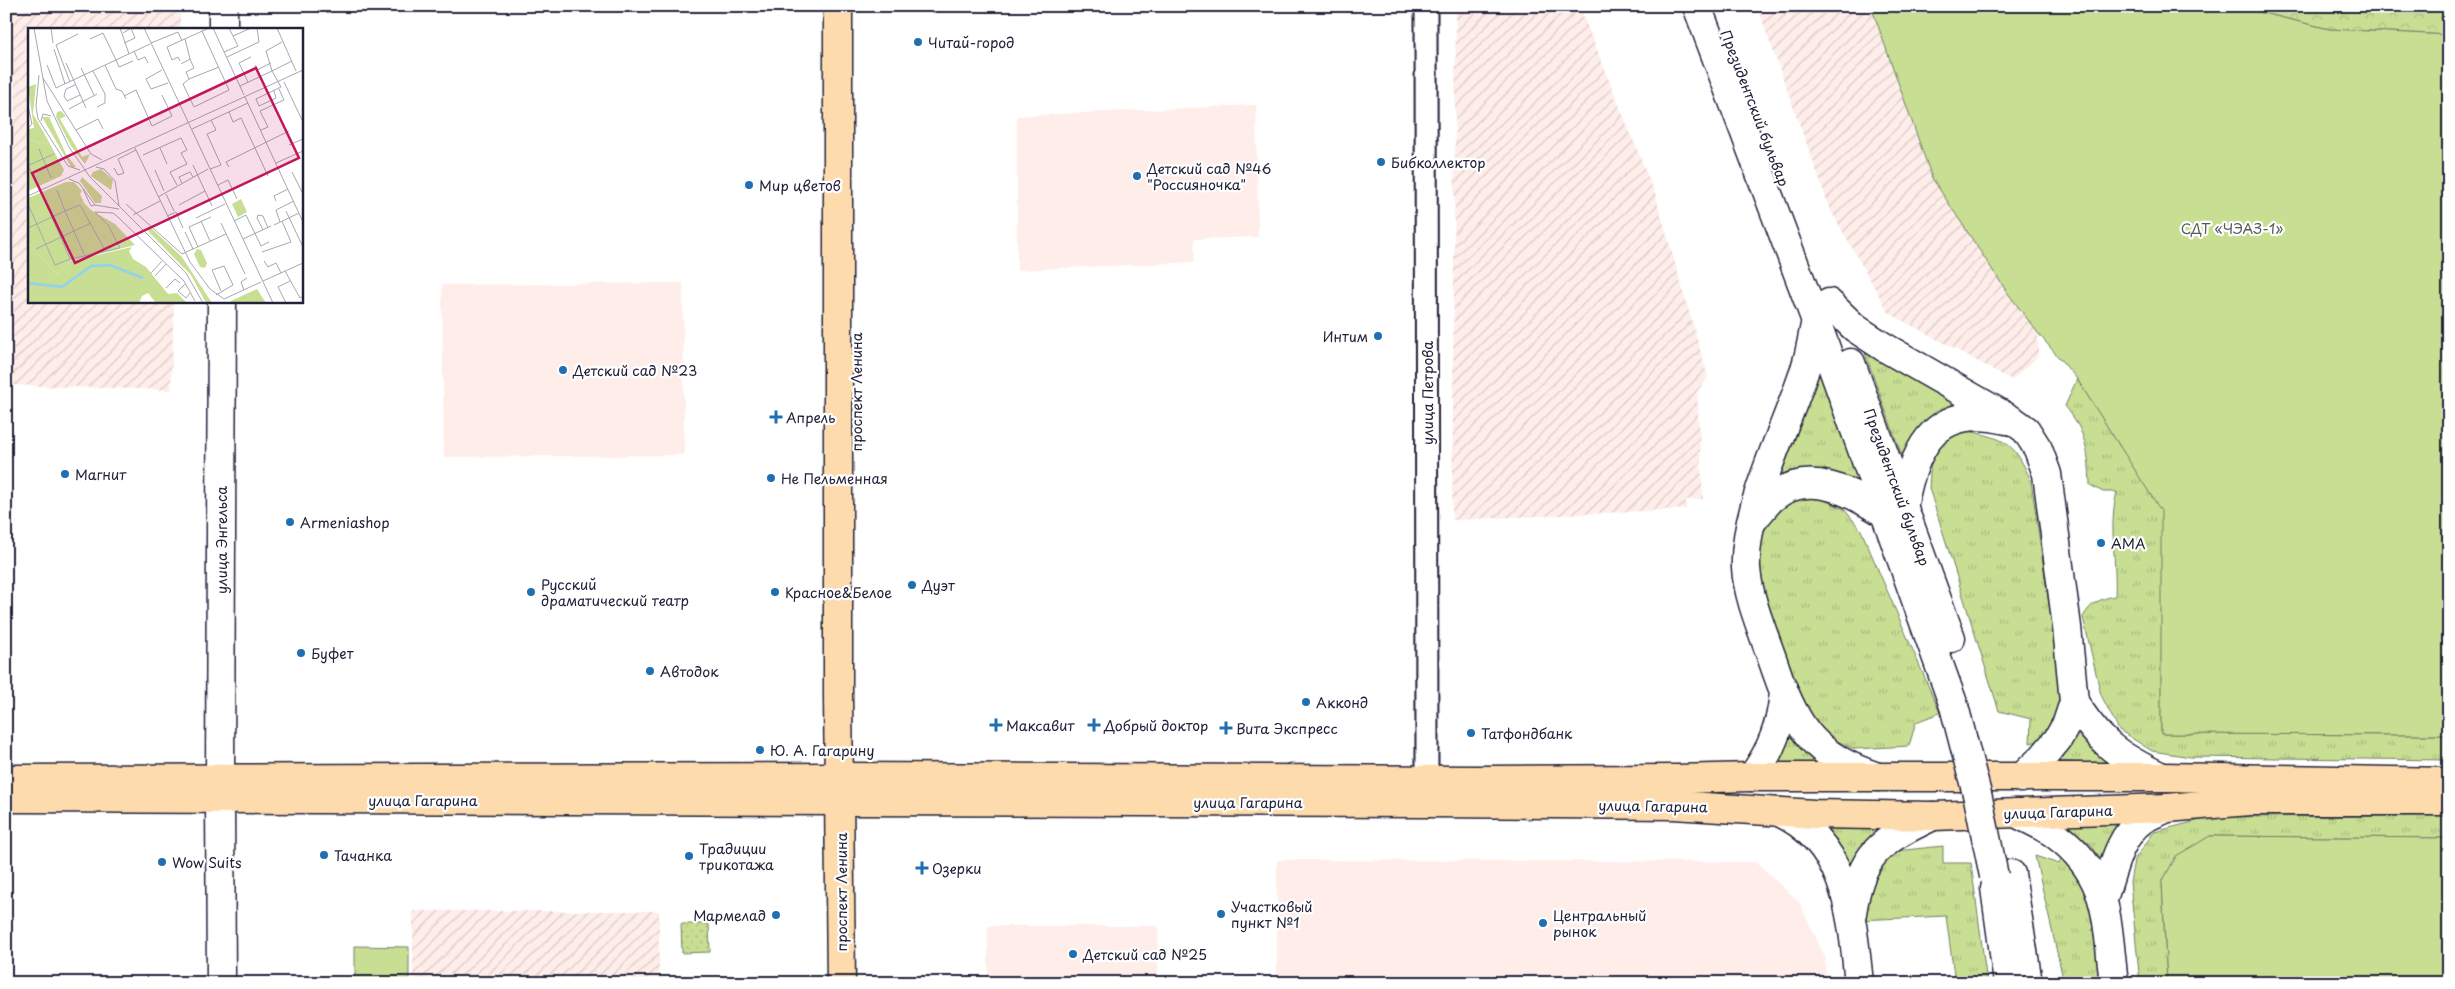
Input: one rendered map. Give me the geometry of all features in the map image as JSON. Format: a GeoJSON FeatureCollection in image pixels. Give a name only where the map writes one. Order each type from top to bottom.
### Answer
{"type":"FeatureCollection","features":[{"type":"Feature","properties":{"kind":"main road"},"geometry":{"type":"LineString","coordinates":[[223,6],[223,28]]}},
{"type":"Feature","properties":{"kind":"main road","name":"проспект Ленина"},"geometry":{"type":"LineString","coordinates":[[838,6],[848,789],[858,983]]}},
{"type":"Feature","properties":{"kind":"main road","name":"проспект Ленина"},"geometry":{"type":"LineString","coordinates":[[841,983],[848,789],[856,6]]}},
{"type":"Feature","properties":{"kind":"main road","name":"Президентский бульвар"},"geometry":{"type":"LineString","coordinates":[[1697,6],[1823,312]]}},
{"type":"Feature","properties":{"kind":"main road","name":"Президентский бульвар"},"geometry":{"type":"LineString","coordinates":[[1716,6],[1996,798],[2003,875],[2008,983]]}},
{"type":"Feature","properties":{"kind":"main road","name":"улица Энгельса"},"geometry":{"type":"LineString","coordinates":[[221,983],[222,302]]}},
{"type":"Feature","properties":{"kind":"main road"},"geometry":{"type":"LineString","coordinates":[[1881,778],[1845,765],[1829,756],[1796,719],[1784,692],[1752,596],[1746,569],[1747,545],[1760,492],[1805,368],[1823,312],[1855,328],[1884,347],[2015,422],[2026,430],[2038,449],[2047,474],[2067,627],[2074,702],[2067,723],[2058,739],[2044,757],[2021,778]]}},
{"type":"Feature","properties":{"kind":"main road"},"geometry":{"type":"LineString","coordinates":[[1753,520],[1772,498],[1790,489],[1810,483],[1831,485],[1857,496],[1895,508],[1923,444],[1941,426],[1962,417],[1987,415],[2015,422]]}},
{"type":"Feature","properties":{"kind":"main road"},"geometry":{"type":"LineString","coordinates":[[1752,776],[1761,765],[1776,735],[1782,718],[1784,692]]}},
{"type":"Feature","properties":{"kind":"main road"},"geometry":{"type":"LineString","coordinates":[[2074,702],[2089,725],[2107,745],[2127,760],[2162,777]]}},
{"type":"Feature","properties":{"kind":"main road","name":"улица Гагарина"},"geometry":{"type":"LineString","coordinates":[[6,798],[220,789],[1428,791],[1752,776],[1881,778],[2162,777],[2449,782]]}},
{"type":"Feature","properties":{"kind":"main road","name":"улица Гагарина"},"geometry":{"type":"LineString","coordinates":[[6,779],[220,789]]}},
{"type":"Feature","properties":{"kind":"main road","name":"улица Гагарина"},"geometry":{"type":"LineString","coordinates":[[1428,791],[1780,812],[1933,816],[2167,808],[2249,801],[2449,801]]}},
{"type":"Feature","properties":{"kind":"main road"},"geometry":{"type":"LineString","coordinates":[[2103,899],[2121,848],[2130,832],[2142,820],[2167,808]]}},
{"type":"Feature","properties":{"kind":"main road"},"geometry":{"type":"LineString","coordinates":[[1780,812],[1796,820],[1816,836],[1829,857],[1852,913],[1859,983]]}},
{"type":"Feature","properties":{"kind":"main road"},"geometry":{"type":"LineString","coordinates":[[2016,813],[2055,834],[2081,856],[2094,875],[2103,899],[2114,983]]}},
{"type":"Feature","properties":{"kind":"main road"},"geometry":{"type":"LineString","coordinates":[[1852,913],[1859,880],[1872,855],[1893,835],[1933,816]]}},
{"type":"Feature","properties":{"kind":"main road","name":"Президентский бульвар"},"geometry":{"type":"LineString","coordinates":[[2003,875],[2028,983]]}},
{"type":"Feature","properties":{"kind":"street","name":"улица Петрова"},"geometry":{"type":"LineString","coordinates":[[1426,6],[1428,791]]}},
{"type":"Feature","properties":{"kind":"shaded area"},"geometry":{"type":"Polygon","coordinates":[[[6,6],[180,6],[180,28],[28,28],[28,302],[174,302],[171,390],[6,385],[6,6]]]}},
{"type":"Feature","properties":{"kind":"shaded area"},"geometry":{"type":"Polygon","coordinates":[[[1456,6],[1579,6],[1655,194],[1708,377],[1697,392],[1703,499],[1686,500],[1686,509],[1452,520],[1456,6]]]}},
{"type":"Feature","properties":{"kind":"shaded area"},"geometry":{"type":"Polygon","coordinates":[[[1757,6],[1871,6],[1932,178],[2007,292],[2038,333],[2038,356],[2012,380],[1889,313],[1830,209],[1757,6]]]}},
{"type":"Feature","properties":{"kind":"shaded area","name":"Детский сад №46 \"Россияночка\""},"geometry":{"type":"Polygon","coordinates":[[[1256,105],[1258,237],[1194,239],[1194,262],[1017,270],[1017,116],[1256,105]]]}},
{"type":"Feature","properties":{"kind":"shaded area","name":"Детский сад №23"},"geometry":{"type":"Polygon","coordinates":[[[683,283],[684,455],[444,457],[442,285],[683,283]]]}},
{"type":"Feature","properties":{"kind":"shaded area","name":"Центральный рынок"},"geometry":{"type":"Polygon","coordinates":[[[1277,860],[1755,862],[1799,902],[1825,957],[1826,983],[1277,983],[1277,860]]]}},
{"type":"Feature","properties":{"kind":"shaded area"},"geometry":{"type":"Polygon","coordinates":[[[413,911],[659,911],[659,983],[413,983],[413,911]]]}},
{"type":"Feature","properties":{"kind":"shaded area","name":"Детский сад №25"},"geometry":{"type":"Polygon","coordinates":[[[988,926],[1158,926],[1158,983],[988,983],[988,926]]]}},
{"type":"Feature","properties":{"kind":"green space","name":"СДТ «ЧЭАЗ-1»"},"geometry":{"type":"Polygon","coordinates":[[[1871,6],[2234,6],[2329,29],[2449,35],[2449,735],[2161,734],[2161,511],[2077,379],[2038,333],[2007,292],[1932,178],[1871,6]]]}},
{"type":"Feature","properties":{"kind":"green space"},"geometry":{"type":"Polygon","coordinates":[[[2234,6],[2449,6],[2449,35],[2329,29],[2234,6]]]}},
{"type":"Feature","properties":{"kind":"green space"},"geometry":{"type":"Polygon","coordinates":[[[1865,353],[1966,403],[1929,423],[1915,436],[1902,456],[1865,353]]]}},
{"type":"Feature","properties":{"kind":"green space"},"geometry":{"type":"Polygon","coordinates":[[[1820,364],[1863,485],[1826,471],[1798,472],[1770,489],[1820,364]]]}},
{"type":"Feature","properties":{"kind":"green space"},"geometry":{"type":"Polygon","coordinates":[[[2077,379],[2162,511],[2161,734],[2449,735],[2449,760],[2191,757],[2152,751],[2119,730],[2101,695],[2083,617],[2096,602],[2115,596],[2113,517],[2117,492],[2103,492],[2090,485],[2089,463],[2085,443],[2078,425],[2065,406],[2077,379]]]}},
{"type":"Feature","properties":{"kind":"green space"},"geometry":{"type":"Polygon","coordinates":[[[1968,431],[1992,437],[2008,445],[2015,451],[2031,481],[2062,694],[2048,739],[2030,743],[2031,719],[1999,711],[1929,488],[1931,459],[1944,439],[1968,431]]]}},
{"type":"Feature","properties":{"kind":"green space"},"geometry":{"type":"Polygon","coordinates":[[[1818,497],[1844,509],[1861,530],[1940,713],[1916,722],[1909,746],[1854,749],[1827,736],[1792,691],[1758,584],[1758,543],[1771,518],[1794,500],[1818,497]]]}},
{"type":"Feature","properties":{"kind":"green space"},"geometry":{"type":"Polygon","coordinates":[[[1788,718],[1827,763],[1773,764],[1788,718]]]}},
{"type":"Feature","properties":{"kind":"green space"},"geometry":{"type":"Polygon","coordinates":[[[2079,723],[2114,764],[2055,761],[2079,723]]]}},
{"type":"Feature","properties":{"kind":"green space"},"geometry":{"type":"Polygon","coordinates":[[[2449,816],[2449,838],[2210,836],[2162,882],[2167,983],[2140,983],[2130,882],[2134,860],[2154,832],[2212,817],[2449,816]]]}},
{"type":"Feature","properties":{"kind":"green space"},"geometry":{"type":"Polygon","coordinates":[[[2122,820],[2104,863],[2091,845],[2070,828],[2069,825],[2122,820]]]}},
{"type":"Feature","properties":{"kind":"green space"},"geometry":{"type":"Polygon","coordinates":[[[1821,822],[1880,828],[1852,874],[1821,822]]]}},
{"type":"Feature","properties":{"kind":"green space"},"geometry":{"type":"Polygon","coordinates":[[[2210,836],[2449,838],[2449,983],[2167,983],[2162,882],[2176,856],[2210,836]]]}},
{"type":"Feature","properties":{"kind":"green space"},"geometry":{"type":"Polygon","coordinates":[[[1943,846],[1943,863],[1971,863],[1987,983],[1955,983],[1946,916],[1859,920],[1869,880],[1895,851],[1943,846]]]}},
{"type":"Feature","properties":{"kind":"green space"},"geometry":{"type":"Polygon","coordinates":[[[2063,855],[2092,893],[2103,983],[2064,983],[2035,856],[2059,864],[2063,855]]]}},
{"type":"Feature","properties":{"kind":"green space"},"geometry":{"type":"Polygon","coordinates":[[[681,924],[709,924],[710,952],[682,953],[681,924]]]}},
{"type":"Feature","properties":{"kind":"green space"},"geometry":{"type":"Polygon","coordinates":[[[355,946],[409,947],[409,982],[355,981],[355,946]]]}},
{"type":"Feature","properties":{"kind":"place","name":"Читай-город"},"geometry":{"type":"Point","coordinates":[918,42]}},
{"type":"Feature","properties":{"kind":"place","name":"Бибколлектор"},"geometry":{"type":"Point","coordinates":[1381,162]}},
{"type":"Feature","properties":{"kind":"place","name":"Детский сад №46 \"Россияночка\""},"geometry":{"type":"Point","coordinates":[1137,176]}},
{"type":"Feature","properties":{"kind":"place","name":"Мир цветов"},"geometry":{"type":"Point","coordinates":[749,185]}},
{"type":"Feature","properties":{"kind":"place","name":"Интим"},"geometry":{"type":"Point","coordinates":[1378,336]}},
{"type":"Feature","properties":{"kind":"place","name":"Детский сад №23"},"geometry":{"type":"Point","coordinates":[563,370]}},
{"type":"Feature","properties":{"kind":"place","name":"Апрель"},"geometry":{"type":"Point","coordinates":[776,417]}},
{"type":"Feature","properties":{"kind":"place","name":"Магнит"},"geometry":{"type":"Point","coordinates":[65,474]}},
{"type":"Feature","properties":{"kind":"place","name":"Не Пельменная"},"geometry":{"type":"Point","coordinates":[771,478]}},
{"type":"Feature","properties":{"kind":"place","name":"Armeniashop"},"geometry":{"type":"Point","coordinates":[290,522]}},
{"type":"Feature","properties":{"kind":"place","name":"АМА"},"geometry":{"type":"Point","coordinates":[2101,543]}},
{"type":"Feature","properties":{"kind":"place","name":"Дуэт"},"geometry":{"type":"Point","coordinates":[912,585]}},
{"type":"Feature","properties":{"kind":"place","name":"Русский драматический театр"},"geometry":{"type":"Point","coordinates":[531,592]}},
{"type":"Feature","properties":{"kind":"place","name":"Красное&Белое"},"geometry":{"type":"Point","coordinates":[775,592]}},
{"type":"Feature","properties":{"kind":"place","name":"Буфет"},"geometry":{"type":"Point","coordinates":[301,653]}},
{"type":"Feature","properties":{"kind":"place","name":"Автодок"},"geometry":{"type":"Point","coordinates":[650,671]}},
{"type":"Feature","properties":{"kind":"place","name":"Акконд"},"geometry":{"type":"Point","coordinates":[1306,702]}},
{"type":"Feature","properties":{"kind":"place","name":"Максавит"},"geometry":{"type":"Point","coordinates":[996,725]}},
{"type":"Feature","properties":{"kind":"place","name":"Добрый доктор"},"geometry":{"type":"Point","coordinates":[1094,725]}},
{"type":"Feature","properties":{"kind":"place","name":"Вита Экспресс"},"geometry":{"type":"Point","coordinates":[1226,728]}},
{"type":"Feature","properties":{"kind":"place","name":"Татфондбанк"},"geometry":{"type":"Point","coordinates":[1471,733]}},
{"type":"Feature","properties":{"kind":"place","name":"Ю. А. Гагарину"},"geometry":{"type":"Point","coordinates":[760,750]}},
{"type":"Feature","properties":{"kind":"place","name":"Тачанка"},"geometry":{"type":"Point","coordinates":[324,855]}},
{"type":"Feature","properties":{"kind":"place","name":"Традиции трикотажа"},"geometry":{"type":"Point","coordinates":[689,856]}},
{"type":"Feature","properties":{"kind":"place","name":"Wow Suits"},"geometry":{"type":"Point","coordinates":[162,862]}},
{"type":"Feature","properties":{"kind":"place","name":"Озерки"},"geometry":{"type":"Point","coordinates":[922,868]}},
{"type":"Feature","properties":{"kind":"place","name":"Участковый пункт №1"},"geometry":{"type":"Point","coordinates":[1221,914]}},
{"type":"Feature","properties":{"kind":"place","name":"Мармелад"},"geometry":{"type":"Point","coordinates":[776,915]}},
{"type":"Feature","properties":{"kind":"place","name":"Центральный рынок"},"geometry":{"type":"Point","coordinates":[1543,923]}},
{"type":"Feature","properties":{"kind":"place","name":"Детский сад №25"},"geometry":{"type":"Point","coordinates":[1073,954]}}]}
